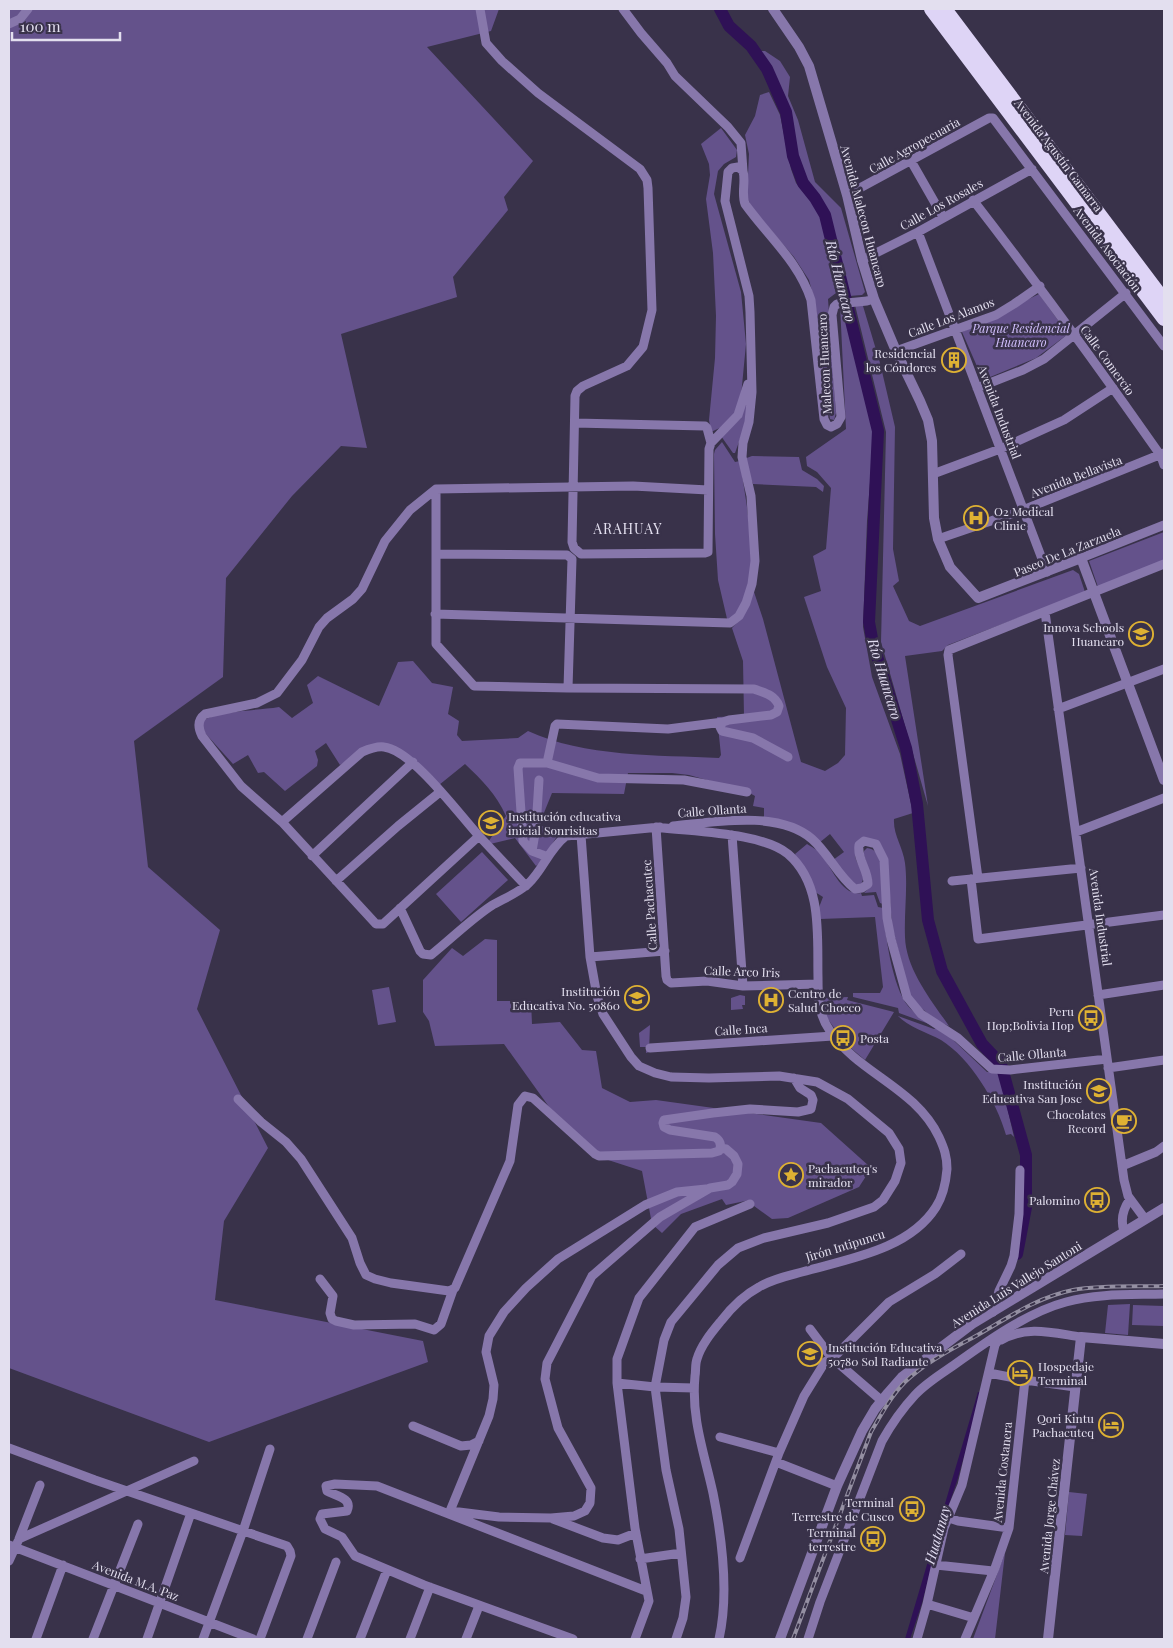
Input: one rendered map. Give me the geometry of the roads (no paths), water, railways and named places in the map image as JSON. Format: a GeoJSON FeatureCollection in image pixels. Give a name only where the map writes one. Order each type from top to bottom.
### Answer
{"type":"FeatureCollection","features":[{"type":"Feature","properties":{"kind":"highway","name":"Avenida Agustín Gamarra"},"geometry":{"type":"LineString","coordinates":[[931,9],[1086,206],[1164,300]]}},
{"type":"Feature","properties":{"kind":"highway","name":"Avenida Agustín Gamarra"},"geometry":{"type":"LineString","coordinates":[[945,9],[1164,319]]}},
{"type":"Feature","properties":{"kind":"street"},"geometry":{"type":"LineString","coordinates":[[9,24],[20,19],[28,9]]}},
{"type":"Feature","properties":{"kind":"street"},"geometry":{"type":"LineString","coordinates":[[480,9],[486,43],[502,61],[538,94],[640,168],[647,180],[652,310],[643,347],[627,366],[583,386],[577,391],[575,396],[572,542],[574,548],[581,554],[705,553],[709,548],[709,449],[711,443],[734,421],[740,411],[747,391],[751,359]]}},
{"type":"Feature","properties":{"kind":"street"},"geometry":{"type":"LineString","coordinates":[[623,9],[667,62],[675,76],[741,142],[743,171]]}},
{"type":"Feature","properties":{"kind":"street","name":"Avenida Malecon Huancaro"},"geometry":{"type":"LineString","coordinates":[[773,9],[799,47],[808,66],[847,195],[870,300],[928,420],[932,442],[934,518],[938,538],[950,567],[978,598]]}},
{"type":"Feature","properties":{"kind":"street","name":"Calle Agropecuaria"},"geometry":{"type":"LineString","coordinates":[[847,195],[989,118],[993,118]]}},
{"type":"Feature","properties":{"kind":"street","name":"Avenida Asociación"},"geometry":{"type":"LineString","coordinates":[[993,118],[1164,346]]}},
{"type":"Feature","properties":{"kind":"street"},"geometry":{"type":"LineString","coordinates":[[911,160],[943,217]]}},
{"type":"Feature","properties":{"kind":"street"},"geometry":{"type":"LineString","coordinates":[[435,614],[730,623],[743,610],[751,590],[754,561],[751,496],[742,457],[743,443],[751,408],[751,328],[749,296],[725,201],[728,172],[732,168],[738,167],[743,171]]}},
{"type":"Feature","properties":{"kind":"street","name":"Calle Los Rosales"},"geometry":{"type":"LineString","coordinates":[[862,260],[918,232],[1032,168]]}},
{"type":"Feature","properties":{"kind":"street","name":"Malecon Huancaro"},"geometry":{"type":"LineString","coordinates":[[743,171],[743,198],[745,204],[791,261],[807,286],[811,300],[824,419],[827,425],[831,427],[838,424],[841,417],[832,315],[834,307],[837,304],[870,300]]}},
{"type":"Feature","properties":{"kind":"street","name":"Calle Comercio"},"geometry":{"type":"LineString","coordinates":[[973,200],[1040,286],[1162,454],[1164,465]]}},
{"type":"Feature","properties":{"kind":"street","name":"Avenida Industrial"},"geometry":{"type":"LineString","coordinates":[[918,232],[1047,572]]}},
{"type":"Feature","properties":{"kind":"street","name":"Calle Los Alamos"},"geometry":{"type":"LineString","coordinates":[[896,352],[996,315],[1040,286]]}},
{"type":"Feature","properties":{"kind":"street"},"geometry":{"type":"LineString","coordinates":[[977,388],[1023,370],[1044,359],[1126,293]]}},
{"type":"Feature","properties":{"kind":"street"},"geometry":{"type":"LineString","coordinates":[[933,474],[1000,449],[1064,420],[1113,388]]}},
{"type":"Feature","properties":{"kind":"street"},"geometry":{"type":"LineString","coordinates":[[575,423],[704,426],[707,428],[711,443]]}},
{"type":"Feature","properties":{"kind":"street","name":"Avenida Bellavista"},"geometry":{"type":"LineString","coordinates":[[938,538],[1023,510],[1162,454]]}},
{"type":"Feature","properties":{"kind":"street"},"geometry":{"type":"LineString","coordinates":[[479,836],[383,924],[376,924],[282,822],[241,786],[202,736],[198,728],[199,721],[205,714],[257,703],[277,694],[302,660],[319,628],[327,618],[353,599],[362,589],[385,541],[410,510],[436,489],[633,486],[708,490]]}},
{"type":"Feature","properties":{"kind":"street"},"geometry":{"type":"LineString","coordinates":[[436,489],[436,644],[474,686],[747,688],[767,693],[776,699],[780,706],[777,712],[771,716],[668,729],[560,723],[555,726],[548,763]]}},
{"type":"Feature","properties":{"kind":"street","name":"Paseo De La Zarzuela"},"geometry":{"type":"LineString","coordinates":[[978,598],[1164,526]]}},
{"type":"Feature","properties":{"kind":"street"},"geometry":{"type":"LineString","coordinates":[[437,554],[567,555],[572,559],[568,688]]}},
{"type":"Feature","properties":{"kind":"street"},"geometry":{"type":"LineString","coordinates":[[1081,558],[1164,780]]}},
{"type":"Feature","properties":{"kind":"street"},"geometry":{"type":"LineString","coordinates":[[1163,567],[1092,591],[1045,612],[954,647],[949,650],[948,655],[975,879],[978,939],[1164,915]]}},
{"type":"Feature","properties":{"kind":"street","name":"Avenida Industrial"},"geometry":{"type":"LineString","coordinates":[[1045,612],[1125,1188],[1130,1199],[1145,1219]]}},
{"type":"Feature","properties":{"kind":"street"},"geometry":{"type":"LineString","coordinates":[[1058,709],[1164,669]]}},
{"type":"Feature","properties":{"kind":"street"},"geometry":{"type":"LineString","coordinates":[[723,722],[720,727],[722,731],[753,738],[788,757]]}},
{"type":"Feature","properties":{"kind":"street"},"geometry":{"type":"LineString","coordinates":[[282,822],[362,752],[371,748],[384,747],[398,751],[413,762],[526,886]]}},
{"type":"Feature","properties":{"kind":"street"},"geometry":{"type":"LineString","coordinates":[[312,856],[413,762]]}},
{"type":"Feature","properties":{"kind":"street"},"geometry":{"type":"LineString","coordinates":[[548,857],[532,851],[523,841],[518,768],[520,763],[548,763],[598,778],[684,780],[747,792]]}},
{"type":"Feature","properties":{"kind":"street"},"geometry":{"type":"LineString","coordinates":[[532,851],[536,828],[539,780]]}},
{"type":"Feature","properties":{"kind":"street"},"geometry":{"type":"LineString","coordinates":[[336,881],[440,792]]}},
{"type":"Feature","properties":{"kind":"street"},"geometry":{"type":"LineString","coordinates":[[1076,832],[1164,798]]}},
{"type":"Feature","properties":{"kind":"street","name":"Calle Ollanta"},"geometry":{"type":"LineString","coordinates":[[400,908],[420,950],[423,954],[431,955],[490,907],[526,886],[540,871],[559,842],[566,836],[744,820],[765,821],[779,824],[811,838],[827,854],[847,883],[855,889],[862,888],[868,884],[868,876],[858,854],[859,845],[864,841],[876,844],[884,860],[887,918],[907,997],[921,1014],[958,1038],[992,1070],[1164,1060]]}},
{"type":"Feature","properties":{"kind":"street","name":"Jirón Intipuncu"},"geometry":{"type":"LineString","coordinates":[[656,827],[732,835],[772,845],[788,854],[802,873],[811,890],[816,908],[818,984],[821,1016],[846,1050],[901,1092],[921,1110],[936,1130],[946,1152],[947,1162],[946,1179],[937,1205],[922,1224],[901,1240],[872,1251],[780,1278],[758,1287],[731,1309],[711,1333],[697,1360],[694,1388],[696,1427],[713,1494],[725,1595],[719,1639]]}},
{"type":"Feature","properties":{"kind":"street","name":"Calle Pachacutec"},"geometry":{"type":"LineString","coordinates":[[656,827],[667,980]]}},
{"type":"Feature","properties":{"kind":"street"},"geometry":{"type":"LineString","coordinates":[[581,834],[590,957],[597,996],[603,1014],[630,1057],[639,1066],[655,1074],[671,1077],[743,1078],[761,1076],[794,1078],[817,1082],[848,1099],[879,1123],[889,1133],[898,1149],[901,1163],[900,1172],[882,1200],[874,1207],[836,1220],[747,1243],[726,1256],[671,1322],[664,1340],[655,1387],[666,1470],[677,1520],[686,1597],[683,1618],[676,1639]]}},
{"type":"Feature","properties":{"kind":"street"},"geometry":{"type":"LineString","coordinates":[[732,835],[744,986]]}},
{"type":"Feature","properties":{"kind":"street"},"geometry":{"type":"LineString","coordinates":[[952,881],[1081,868]]}},
{"type":"Feature","properties":{"kind":"street"},"geometry":{"type":"LineString","coordinates":[[590,957],[665,950]]}},
{"type":"Feature","properties":{"kind":"street","name":"Calle Arco Iris"},"geometry":{"type":"LineString","coordinates":[[667,980],[672,983],[707,982],[744,986],[818,984]]}},
{"type":"Feature","properties":{"kind":"street"},"geometry":{"type":"LineString","coordinates":[[1098,995],[1164,985]]}},
{"type":"Feature","properties":{"kind":"street","name":"Calle Inca"},"geometry":{"type":"LineString","coordinates":[[650,1048],[834,1036]]}},
{"type":"Feature","properties":{"kind":"street"},"geometry":{"type":"LineString","coordinates":[[320,1279],[333,1296],[330,1313],[332,1319],[336,1322],[354,1325],[415,1324],[434,1330],[441,1324],[453,1290],[456,1288],[510,1160],[518,1105],[525,1096],[534,1098],[599,1156],[712,1153],[719,1151],[720,1148],[720,1142],[715,1137],[670,1130],[664,1127],[664,1120],[750,1109],[807,1111],[811,1109],[813,1100],[811,1096],[800,1088],[794,1078]]}},
{"type":"Feature","properties":{"kind":"street"},"geometry":{"type":"LineString","coordinates":[[238,1099],[261,1122],[286,1142],[301,1159],[352,1238],[366,1275],[391,1283],[453,1290]]}},
{"type":"Feature","properties":{"kind":"street"},"geometry":{"type":"LineString","coordinates":[[1122,1166],[1156,1152],[1164,1146]]}},
{"type":"Feature","properties":{"kind":"street"},"geometry":{"type":"LineString","coordinates":[[450,1511],[479,1441],[493,1399],[494,1385],[486,1352],[489,1336],[504,1312],[526,1288],[558,1259],[645,1205],[677,1192],[728,1185],[737,1174],[738,1164],[734,1156],[726,1149],[720,1148]]}},
{"type":"Feature","properties":{"kind":"street"},"geometry":{"type":"LineString","coordinates":[[993,1312],[999,1291],[1014,1256],[1019,1214],[1020,1170]]}},
{"type":"Feature","properties":{"kind":"street"},"geometry":{"type":"LineString","coordinates":[[438,1510],[499,1517],[551,1518],[574,1516],[585,1511],[590,1502],[591,1488],[558,1428],[545,1379],[547,1363],[592,1276],[660,1217],[710,1188]]}},
{"type":"Feature","properties":{"kind":"street"},"geometry":{"type":"LineString","coordinates":[[1124,1231],[1122,1215],[1130,1199]]}},
{"type":"Feature","properties":{"kind":"street"},"geometry":{"type":"LineString","coordinates":[[635,1639],[649,1601],[636,1533],[617,1383],[617,1360],[639,1298],[695,1226],[750,1204]]}},
{"type":"Feature","properties":{"kind":"street","name":"Avenida Luis Vallejo Santoni"},"geometry":{"type":"LineString","coordinates":[[780,1639],[837,1486],[862,1431],[882,1401],[902,1377],[972,1324],[1164,1208]]}},
{"type":"Feature","properties":{"kind":"street"},"geometry":{"type":"LineString","coordinates":[[740,1558],[804,1396],[825,1362],[837,1354],[890,1302],[935,1274],[961,1254]]}},
{"type":"Feature","properties":{"kind":"street"},"geometry":{"type":"LineString","coordinates":[[808,1639],[820,1602],[882,1441],[915,1395],[983,1344],[1043,1310],[1090,1296],[1164,1294]]}},
{"type":"Feature","properties":{"kind":"street"},"geometry":{"type":"LineString","coordinates":[[810,1329],[831,1358],[882,1401]]}},
{"type":"Feature","properties":{"kind":"street"},"geometry":{"type":"LineString","coordinates":[[917,1639],[944,1528],[962,1484],[995,1345],[1006,1331]]}},
{"type":"Feature","properties":{"kind":"street"},"geometry":{"type":"LineString","coordinates":[[995,1345],[1008,1336],[1024,1331],[1164,1344]]}},
{"type":"Feature","properties":{"kind":"street","name":"Avenida Jorge Chávez"},"geometry":{"type":"LineString","coordinates":[[1048,1639],[1081,1337]]}},
{"type":"Feature","properties":{"kind":"street"},"geometry":{"type":"LineString","coordinates":[[989,1373],[1076,1387]]}},
{"type":"Feature","properties":{"kind":"street","name":"Avenida Costanera"},"geometry":{"type":"LineString","coordinates":[[965,1639],[1009,1528],[1025,1380]]}},
{"type":"Feature","properties":{"kind":"street"},"geometry":{"type":"LineString","coordinates":[[617,1383],[655,1387],[694,1388]]}},
{"type":"Feature","properties":{"kind":"street"},"geometry":{"type":"LineString","coordinates":[[413,1426],[461,1446],[471,1445],[479,1441]]}},
{"type":"Feature","properties":{"kind":"street"},"geometry":{"type":"LineString","coordinates":[[720,1437],[778,1458],[837,1486]]}},
{"type":"Feature","properties":{"kind":"street"},"geometry":{"type":"LineString","coordinates":[[9,1448],[95,1480],[287,1546],[292,1556],[260,1639]]}},
{"type":"Feature","properties":{"kind":"street"},"geometry":{"type":"LineString","coordinates":[[203,1639],[243,1531],[270,1449]]}},
{"type":"Feature","properties":{"kind":"street"},"geometry":{"type":"LineString","coordinates":[[14,1543],[194,1461]]}},
{"type":"Feature","properties":{"kind":"street"},"geometry":{"type":"LineString","coordinates":[[573,1639],[479,1606],[355,1556],[342,1537],[325,1529],[321,1524],[322,1514],[347,1511],[349,1507],[348,1502],[344,1498],[327,1491],[326,1486],[335,1484],[377,1486],[646,1591]]}},
{"type":"Feature","properties":{"kind":"street"},"geometry":{"type":"LineString","coordinates":[[9,1561],[14,1543],[40,1485]]}},
{"type":"Feature","properties":{"kind":"street"},"geometry":{"type":"LineString","coordinates":[[147,1639],[192,1512]]}},
{"type":"Feature","properties":{"kind":"street"},"geometry":{"type":"LineString","coordinates":[[551,1518],[603,1538],[618,1540],[636,1533]]}},
{"type":"Feature","properties":{"kind":"street"},"geometry":{"type":"LineString","coordinates":[[948,1518],[1009,1528]]}},
{"type":"Feature","properties":{"kind":"street"},"geometry":{"type":"LineString","coordinates":[[93,1639],[138,1524]]}},
{"type":"Feature","properties":{"kind":"street","name":"Avenida M.A. Paz"},"geometry":{"type":"LineString","coordinates":[[14,1543],[62,1565],[253,1639]]}},
{"type":"Feature","properties":{"kind":"street"},"geometry":{"type":"LineString","coordinates":[[640,1559],[681,1553]]}},
{"type":"Feature","properties":{"kind":"street"},"geometry":{"type":"LineString","coordinates":[[307,1639],[336,1562]]}},
{"type":"Feature","properties":{"kind":"street"},"geometry":{"type":"LineString","coordinates":[[36,1639],[62,1565]]}},
{"type":"Feature","properties":{"kind":"street"},"geometry":{"type":"LineString","coordinates":[[936,1565],[993,1571]]}},
{"type":"Feature","properties":{"kind":"street"},"geometry":{"type":"LineString","coordinates":[[360,1639],[387,1570]]}},
{"type":"Feature","properties":{"kind":"street"},"geometry":{"type":"LineString","coordinates":[[410,1639],[430,1587]]}},
{"type":"Feature","properties":{"kind":"street"},"geometry":{"type":"LineString","coordinates":[[927,1604],[974,1618]]}},
{"type":"Feature","properties":{"kind":"street"},"geometry":{"type":"LineString","coordinates":[[466,1639],[479,1606]]}},
{"type":"Feature","properties":{"kind":"water","name":"Huatanay"},"geometry":{"type":"Polygon","coordinates":[[[978,1392],[982,1393],[957,1481],[942,1525],[922,1603],[910,1639],[905,1639],[978,1392]]]}},
{"type":"Feature","properties":{"kind":"waterway","name":"Río Huancaro"},"geometry":{"type":"LineString","coordinates":[[720,9],[729,26],[751,46],[767,69],[786,112],[793,156],[803,183],[825,215],[878,431],[869,622],[873,644],[906,748],[917,804],[928,920],[942,971],[982,1044],[1001,1064],[1026,1155],[1026,1207],[1017,1254]]}},
{"type":"Feature","properties":{"kind":"railway"},"geometry":{"type":"LineString","coordinates":[[793,1639],[871,1432],[891,1399],[905,1382],[929,1363],[947,1352],[1022,1309],[1060,1293],[1084,1288],[1164,1286]]}},
{"type":"Feature","properties":{"kind":"place","name":"Residencial los Cóndores"},"geometry":{"type":"Point","coordinates":[954,360]}},
{"type":"Feature","properties":{"kind":"place","name":"O2 Medical Clinic"},"geometry":{"type":"Point","coordinates":[976,518]}},
{"type":"Feature","properties":{"kind":"place","name":"Innova Schools Huancaro"},"geometry":{"type":"Point","coordinates":[1141,634]}},
{"type":"Feature","properties":{"kind":"place","name":"Institución educativa inicial Sonrisitas"},"geometry":{"type":"Point","coordinates":[491,823]}},
{"type":"Feature","properties":{"kind":"place","name":"Institución Educativa No. 50860"},"geometry":{"type":"Point","coordinates":[637,998]}},
{"type":"Feature","properties":{"kind":"place","name":"Centro de Salud Chocco"},"geometry":{"type":"Point","coordinates":[771,1000]}},
{"type":"Feature","properties":{"kind":"place","name":"Peru Hop;Bolivia Hop"},"geometry":{"type":"Point","coordinates":[1091,1018]}},
{"type":"Feature","properties":{"kind":"place","name":"Posta"},"geometry":{"type":"Point","coordinates":[843,1038]}},
{"type":"Feature","properties":{"kind":"place","name":"Institución Educativa San Jose"},"geometry":{"type":"Point","coordinates":[1099,1091]}},
{"type":"Feature","properties":{"kind":"place","name":"Chocolates Record"},"geometry":{"type":"Point","coordinates":[1124,1121]}},
{"type":"Feature","properties":{"kind":"place","name":"Pachacuteq's mirador"},"geometry":{"type":"Point","coordinates":[791,1175]}},
{"type":"Feature","properties":{"kind":"place","name":"Palomino"},"geometry":{"type":"Point","coordinates":[1097,1200]}},
{"type":"Feature","properties":{"kind":"place","name":"Institución Educativa 50780 Sol Radiante"},"geometry":{"type":"Point","coordinates":[810,1354]}},
{"type":"Feature","properties":{"kind":"place","name":"Hospedaje Terminal"},"geometry":{"type":"Point","coordinates":[1020,1373]}},
{"type":"Feature","properties":{"kind":"place","name":"Qori Kintu Pachacuteq"},"geometry":{"type":"Point","coordinates":[1111,1425]}},
{"type":"Feature","properties":{"kind":"place","name":"Terminal Terrestre de Cusco"},"geometry":{"type":"Point","coordinates":[912,1509]}},
{"type":"Feature","properties":{"kind":"place","name":"Terminal terrestre"},"geometry":{"type":"Point","coordinates":[873,1539]}},
{"type":"Feature","properties":{"kind":"district","name":"ARAHUAY"},"geometry":{"type":"Point","coordinates":[628,528]}},
{"type":"Feature","properties":{"kind":"park label","name":"Parque Residencial Huancaro"},"geometry":{"type":"Point","coordinates":[1021,335]}}]}
